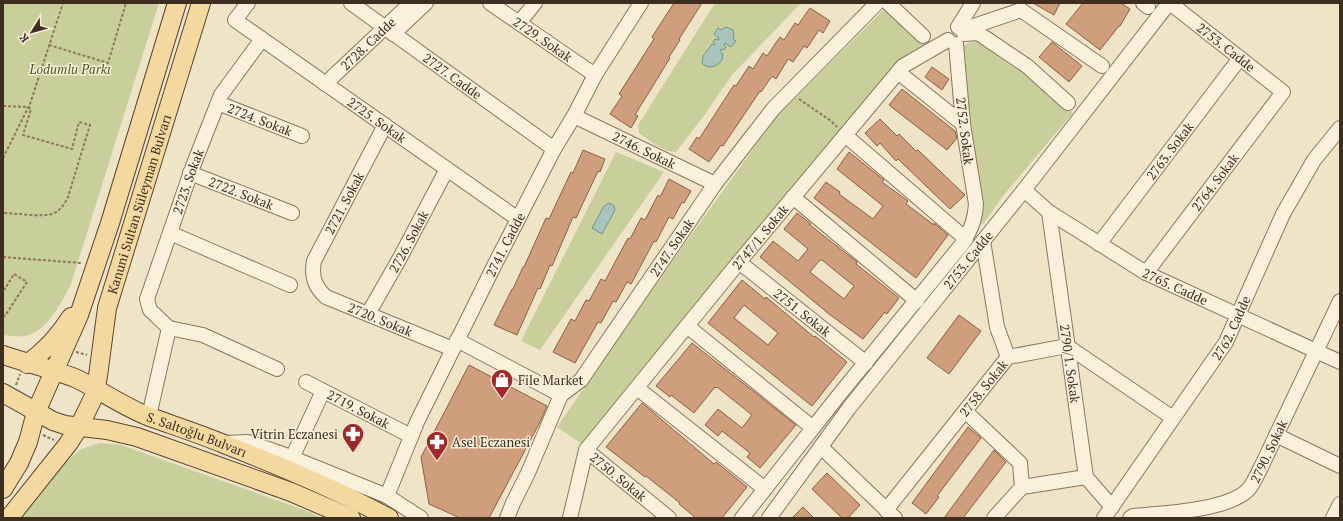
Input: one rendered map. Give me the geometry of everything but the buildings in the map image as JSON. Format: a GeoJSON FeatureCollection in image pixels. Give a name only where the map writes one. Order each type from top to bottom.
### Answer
{"type":"FeatureCollection","features":[{"type":"Feature","properties":{"kind":"main road","name":"Kanuni Sultan Süleyman Bulvarı"},"geometry":{"type":"LineString","coordinates":[[3,489],[13,474],[24,451],[36,412],[45,390],[80,315],[110,224],[177,3]]}},
{"type":"Feature","properties":{"kind":"main road","name":"Kanuni Sultan Süleyman Bulvarı"},"geometry":{"type":"LineString","coordinates":[[9,518],[68,444],[79,427],[96,388],[107,308],[201,3]]}},
{"type":"Feature","properties":{"kind":"main road"},"geometry":{"type":"LineString","coordinates":[[24,367],[39,355],[58,336],[86,295]]}},
{"type":"Feature","properties":{"kind":"main road","name":"S. Saltoğlu Bulvarı"},"geometry":{"type":"LineString","coordinates":[[3,355],[24,367],[38,365],[96,388],[121,404],[224,444],[346,496],[389,518]]}},
{"type":"Feature","properties":{"kind":"main road","name":"S. Saltoğlu Bulvarı"},"geometry":{"type":"LineString","coordinates":[[9,392],[36,412],[53,421],[65,425],[107,430],[137,437],[291,492],[350,518]]}},
{"type":"Feature","properties":{"kind":"street","name":"2725. Sokak"},"geometry":{"type":"LineString","coordinates":[[248,3],[235,20],[518,219]]}},
{"type":"Feature","properties":{"kind":"street","name":"2727. Cadde"},"geometry":{"type":"LineString","coordinates":[[350,3],[554,149]]}},
{"type":"Feature","properties":{"kind":"street","name":"2728. Cadde"},"geometry":{"type":"LineString","coordinates":[[325,84],[389,31],[412,3]]}},
{"type":"Feature","properties":{"kind":"street"},"geometry":{"type":"LineString","coordinates":[[389,31],[426,3]]}},
{"type":"Feature","properties":{"kind":"street","name":"2729. Sokak"},"geometry":{"type":"LineString","coordinates":[[490,3],[595,75]]}},
{"type":"Feature","properties":{"kind":"street"},"geometry":{"type":"LineString","coordinates":[[519,23],[535,3]]}},
{"type":"Feature","properties":{"kind":"street","name":"2741. Cadde"},"geometry":{"type":"LineString","coordinates":[[387,496],[411,436],[455,344],[554,149],[574,116],[595,75],[641,3]]}},
{"type":"Feature","properties":{"kind":"street","name":"2747. Sokak"},"geometry":{"type":"LineString","coordinates":[[561,395],[581,380],[715,184],[773,109],[877,3]]}},
{"type":"Feature","properties":{"kind":"street"},"geometry":{"type":"LineString","coordinates":[[888,3],[923,36]]}},
{"type":"Feature","properties":{"kind":"street"},"geometry":{"type":"LineString","coordinates":[[957,35],[973,3]]}},
{"type":"Feature","properties":{"kind":"street","name":"2753. Cadde"},"geometry":{"type":"LineString","coordinates":[[769,518],[849,408],[1024,190],[1169,3],[1283,92]]}},
{"type":"Feature","properties":{"kind":"street","name":"2747/1. Sokak"},"geometry":{"type":"LineString","coordinates":[[586,450],[739,262],[903,66],[957,35],[1021,10],[1102,66]]}},
{"type":"Feature","properties":{"kind":"street"},"geometry":{"type":"LineString","coordinates":[[957,35],[978,33],[1027,66],[1068,103]]}},
{"type":"Feature","properties":{"kind":"street","name":"2752. Sokak"},"geometry":{"type":"LineString","coordinates":[[957,35],[963,124],[976,204],[975,217],[966,239]]}},
{"type":"Feature","properties":{"kind":"street","name":"2723. Sokak"},"geometry":{"type":"LineString","coordinates":[[169,328],[150,310],[147,299],[190,174],[221,95],[262,40]]}},
{"type":"Feature","properties":{"kind":"street","name":"2763. Sokak"},"geometry":{"type":"LineString","coordinates":[[1099,244],[1240,58]]}},
{"type":"Feature","properties":{"kind":"street"},"geometry":{"type":"LineString","coordinates":[[898,72],[963,124]]}},
{"type":"Feature","properties":{"kind":"street","name":"2764. Sokak"},"geometry":{"type":"LineString","coordinates":[[1146,273],[1283,92]]}},
{"type":"Feature","properties":{"kind":"street","name":"2724. Sokak"},"geometry":{"type":"LineString","coordinates":[[218,103],[302,136]]}},
{"type":"Feature","properties":{"kind":"street","name":"2746. Sokak"},"geometry":{"type":"LineString","coordinates":[[574,116],[715,184]]}},
{"type":"Feature","properties":{"kind":"street","name":"2721. Sokak"},"geometry":{"type":"LineString","coordinates":[[314,283],[312,272],[314,262],[385,126]]}},
{"type":"Feature","properties":{"kind":"street","name":"2762. Cadde"},"geometry":{"type":"LineString","coordinates":[[1108,512],[1226,342],[1283,214],[1314,160],[1339,133]]}},
{"type":"Feature","properties":{"kind":"street"},"geometry":{"type":"LineString","coordinates":[[742,518],[966,239],[845,135]]}},
{"type":"Feature","properties":{"kind":"street","name":"2726. Sokak"},"geometry":{"type":"LineString","coordinates":[[368,314],[401,256],[447,169]]}},
{"type":"Feature","properties":{"kind":"street","name":"2722. Sokak"},"geometry":{"type":"LineString","coordinates":[[190,174],[292,213]]}},
{"type":"Feature","properties":{"kind":"street","name":"2765. Cadde"},"geometry":{"type":"LineString","coordinates":[[1024,190],[1049,212],[1146,273],[1340,362]]}},
{"type":"Feature","properties":{"kind":"street"},"geometry":{"type":"LineString","coordinates":[[793,197],[916,301]]}},
{"type":"Feature","properties":{"kind":"street","name":"2790/1. Sokak"},"geometry":{"type":"LineString","coordinates":[[1049,212],[1086,477]]}},
{"type":"Feature","properties":{"kind":"street"},"geometry":{"type":"LineString","coordinates":[[170,233],[290,285]]}},
{"type":"Feature","properties":{"kind":"street"},"geometry":{"type":"LineString","coordinates":[[982,241],[997,327],[1008,357]]}},
{"type":"Feature","properties":{"kind":"street","name":"2751. Sokak"},"geometry":{"type":"LineString","coordinates":[[739,262],[866,363]]}},
{"type":"Feature","properties":{"kind":"street","name":"2720. Sokak"},"geometry":{"type":"LineString","coordinates":[[314,283],[326,297],[368,314],[455,344],[561,395]]}},
{"type":"Feature","properties":{"kind":"street","name":"2790. Sokak"},"geometry":{"type":"LineString","coordinates":[[1130,518],[1133,516],[1195,510],[1232,500],[1248,489],[1263,463],[1340,301]]}},
{"type":"Feature","properties":{"kind":"street"},"geometry":{"type":"LineString","coordinates":[[687,326],[813,428]]}},
{"type":"Feature","properties":{"kind":"street"},"geometry":{"type":"LineString","coordinates":[[149,416],[169,328],[203,335],[277,369]]}},
{"type":"Feature","properties":{"kind":"street"},"geometry":{"type":"LineString","coordinates":[[1067,346],[1173,418]]}},
{"type":"Feature","properties":{"kind":"street","name":"2758. Sokak"},"geometry":{"type":"LineString","coordinates":[[891,514],[965,411],[1008,357],[1067,346]]}},
{"type":"Feature","properties":{"kind":"street","name":"2719. Sokak"},"geometry":{"type":"LineString","coordinates":[[306,382],[411,436]]}},
{"type":"Feature","properties":{"kind":"street"},"geometry":{"type":"LineString","coordinates":[[637,388],[765,489]]}},
{"type":"Feature","properties":{"kind":"street"},"geometry":{"type":"LineString","coordinates":[[292,458],[324,391]]}},
{"type":"Feature","properties":{"kind":"street"},"geometry":{"type":"LineString","coordinates":[[507,518],[561,395]]}},
{"type":"Feature","properties":{"kind":"street"},"geometry":{"type":"LineString","coordinates":[[965,411],[1020,463],[1022,487]]}},
{"type":"Feature","properties":{"kind":"street"},"geometry":{"type":"LineString","coordinates":[[1276,435],[1340,466]]}},
{"type":"Feature","properties":{"kind":"street"},"geometry":{"type":"LineString","coordinates":[[224,444],[248,442],[292,458],[387,496],[421,518]]}},
{"type":"Feature","properties":{"kind":"street"},"geometry":{"type":"LineString","coordinates":[[821,447],[891,514]]}},
{"type":"Feature","properties":{"kind":"street"},"geometry":{"type":"LineString","coordinates":[[570,518],[586,450]]}},
{"type":"Feature","properties":{"kind":"street","name":"2750. Sokak"},"geometry":{"type":"LineString","coordinates":[[586,450],[669,518]]}},
{"type":"Feature","properties":{"kind":"street"},"geometry":{"type":"LineString","coordinates":[[994,518],[1022,487],[1086,477],[1108,512]]}},
{"type":"Feature","properties":{"kind":"street"},"geometry":{"type":"LineString","coordinates":[[1334,518],[1340,504]]}},
{"type":"Feature","properties":{"kind":"path"},"geometry":{"type":"LineString","coordinates":[[3,158],[28,108],[63,3]]}},
{"type":"Feature","properties":{"kind":"path"},"geometry":{"type":"LineString","coordinates":[[49,45],[108,63],[126,3]]}},
{"type":"Feature","properties":{"kind":"path"},"geometry":{"type":"LineString","coordinates":[[789,92],[830,121],[845,135]]}},
{"type":"Feature","properties":{"kind":"path"},"geometry":{"type":"LineString","coordinates":[[3,106],[28,108]]}},
{"type":"Feature","properties":{"kind":"path"},"geometry":{"type":"LineString","coordinates":[[3,213],[43,215],[54,214],[63,207],[68,197],[90,124],[79,122],[72,150],[23,135],[31,109],[28,108]]}},
{"type":"Feature","properties":{"kind":"path"},"geometry":{"type":"LineString","coordinates":[[3,257],[81,263]]}},
{"type":"Feature","properties":{"kind":"path"},"geometry":{"type":"LineString","coordinates":[[3,288],[5,289],[14,274],[27,282],[5,316],[3,315]]}},
{"type":"Feature","properties":{"kind":"path"},"geometry":{"type":"LineString","coordinates":[[73,351],[91,357]]}},
{"type":"Feature","properties":{"kind":"path"},"geometry":{"type":"LineString","coordinates":[[9,392],[24,367]]}},
{"type":"Feature","properties":{"kind":"path"},"geometry":{"type":"LineString","coordinates":[[39,434],[57,441]]}},
{"type":"Feature","properties":{"kind":"green space","name":"Lodumlu Parkı"},"geometry":{"type":"Polygon","coordinates":[[[3,3],[159,3],[71,284],[47,323],[40,329],[25,336],[3,335],[3,3]]]}},
{"type":"Feature","properties":{"kind":"green space"},"geometry":{"type":"Polygon","coordinates":[[[715,3],[801,3],[732,75],[706,113],[676,152],[671,152],[656,146],[639,133],[638,125],[715,3]]]}},
{"type":"Feature","properties":{"kind":"green space"},"geometry":{"type":"Polygon","coordinates":[[[885,8],[925,45],[900,61],[625,389],[582,444],[557,427],[676,256],[777,116],[885,8]]]}},
{"type":"Feature","properties":{"kind":"green space"},"geometry":{"type":"Polygon","coordinates":[[[981,41],[1011,59],[1073,113],[1003,196],[984,223],[979,225],[960,53],[962,46],[971,42],[981,41]]]}},
{"type":"Feature","properties":{"kind":"green space"},"geometry":{"type":"Polygon","coordinates":[[[616,152],[664,172],[540,350],[521,341],[616,152]]]}},
{"type":"Feature","properties":{"kind":"green space"},"geometry":{"type":"Polygon","coordinates":[[[100,443],[121,445],[310,512],[321,518],[18,518],[62,465],[81,449],[100,443]]]}},
{"type":"Feature","properties":{"kind":"water"},"geometry":{"type":"Polygon","coordinates":[[[726,27],[733,30],[733,39],[736,41],[731,47],[725,43],[724,45],[726,47],[724,50],[720,50],[722,54],[721,62],[717,65],[709,67],[705,66],[702,63],[703,56],[712,44],[715,44],[713,42],[715,39],[718,40],[719,38],[714,34],[718,28],[721,30],[726,27]]]}},
{"type":"Feature","properties":{"kind":"water"},"geometry":{"type":"Polygon","coordinates":[[[609,203],[614,206],[615,210],[602,234],[592,228],[604,206],[609,203]]]}},
{"type":"Feature","properties":{"kind":"place","name":"File Market"},"geometry":{"type":"Point","coordinates":[502,400]}},
{"type":"Feature","properties":{"kind":"place","name":"Vitrin Eczanesi"},"geometry":{"type":"Point","coordinates":[353,454]}},
{"type":"Feature","properties":{"kind":"place","name":"Asel Eczanesi"},"geometry":{"type":"Point","coordinates":[437,462]}}]}
